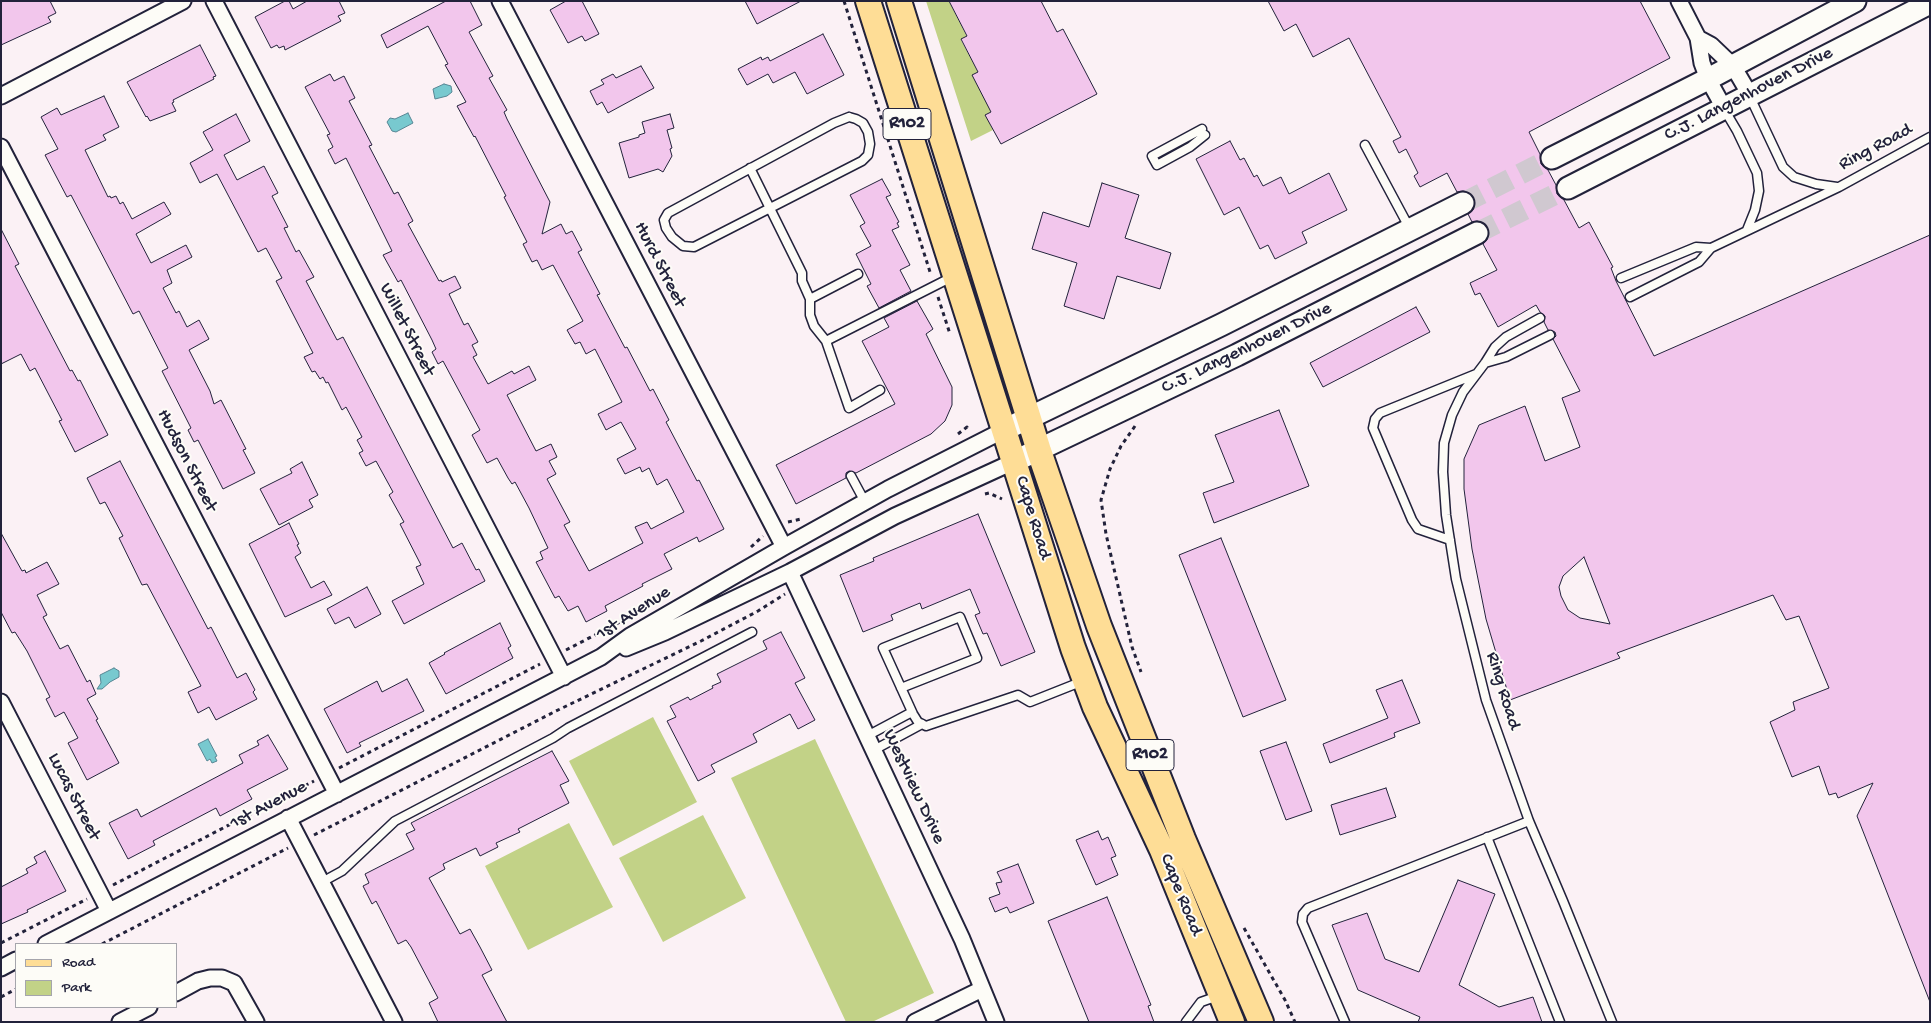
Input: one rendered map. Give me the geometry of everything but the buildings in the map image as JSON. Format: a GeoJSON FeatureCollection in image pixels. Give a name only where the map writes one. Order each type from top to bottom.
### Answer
{"type":"FeatureCollection","features":[{"type":"Feature","properties":{"kind":"main road","name":"Cape Road"},"geometry":{"type":"LineString","coordinates":[[868,1],[1073,648],[1095,707],[1162,850],[1232,1022]]}},
{"type":"Feature","properties":{"kind":"main road","name":"Cape Road"},"geometry":{"type":"LineString","coordinates":[[899,1],[1028,417],[1106,644],[1183,839],[1261,1022]]}},
{"type":"Feature","properties":{"kind":"main road","name":"C.J. Langenhoven Drive"},"geometry":{"type":"LineString","coordinates":[[1552,158],[1708,79],[1855,1]]}},
{"type":"Feature","properties":{"kind":"main road","name":"C.J. Langenhoven Drive"},"geometry":{"type":"LineString","coordinates":[[1568,188],[1930,3]]}},
{"type":"Feature","properties":{"kind":"main road","name":"C.J. Langenhoven Drive"},"geometry":{"type":"LineString","coordinates":[[1004,430],[1221,325],[1463,203]]}},
{"type":"Feature","properties":{"kind":"main road","name":"C.J. Langenhoven Drive"},"geometry":{"type":"LineString","coordinates":[[1015,461],[1237,354],[1477,233]]}},
{"type":"Feature","properties":{"kind":"street"},"geometry":{"type":"LineString","coordinates":[[1,96],[183,1]]}},
{"type":"Feature","properties":{"kind":"street","name":"Willet Street"},"geometry":{"type":"LineString","coordinates":[[214,1],[564,677]]}},
{"type":"Feature","properties":{"kind":"street","name":"Hurd Street"},"geometry":{"type":"LineString","coordinates":[[500,1],[784,547]]}},
{"type":"Feature","properties":{"kind":"street"},"geometry":{"type":"LineString","coordinates":[[1679,1],[1698,38],[1702,63],[1708,79],[1724,108]]}},
{"type":"Feature","properties":{"kind":"street"},"geometry":{"type":"LineString","coordinates":[[1698,38],[1711,44],[1733,66],[1750,95]]}},
{"type":"Feature","properties":{"kind":"street","name":"Hudson Street"},"geometry":{"type":"LineString","coordinates":[[1,146],[337,794]]}},
{"type":"Feature","properties":{"kind":"street","name":"1st Avenue"},"geometry":{"type":"LineString","coordinates":[[601,657],[617,644],[784,547],[865,502],[1004,430]]}},
{"type":"Feature","properties":{"kind":"street","name":"1st Avenue"},"geometry":{"type":"LineString","coordinates":[[48,943],[601,657],[665,632],[790,572],[895,516],[1015,461]]}},
{"type":"Feature","properties":{"kind":"street","name":"Westview Drive"},"geometry":{"type":"LineString","coordinates":[[790,572],[962,940],[996,1022]]}},
{"type":"Feature","properties":{"kind":"street","name":"Lucas Street"},"geometry":{"type":"LineString","coordinates":[[1,702],[109,911]]}},
{"type":"Feature","properties":{"kind":"street"},"geometry":{"type":"LineString","coordinates":[[288,818],[394,1022]]}},
{"type":"Feature","properties":{"kind":"street"},"geometry":{"type":"LineString","coordinates":[[1,968],[15,961]]}},
{"type":"Feature","properties":{"kind":"street"},"geometry":{"type":"LineString","coordinates":[[178,992],[198,981],[222,978],[234,983],[256,1022]]}},
{"type":"Feature","properties":{"kind":"street"},"geometry":{"type":"LineString","coordinates":[[915,1022],[982,989]]}},
{"type":"Feature","properties":{"kind":"street"},"geometry":{"type":"LineString","coordinates":[[120,1022],[147,1008]]}},
{"type":"Feature","properties":{"kind":"lane","name":"Ring Road"},"geometry":{"type":"LineString","coordinates":[[1750,95],[1784,167],[1794,177],[1816,184],[1838,187]]}},
{"type":"Feature","properties":{"kind":"lane"},"geometry":{"type":"LineString","coordinates":[[1724,108],[1738,130],[1757,173],[1759,191],[1755,210],[1747,230]]}},
{"type":"Feature","properties":{"kind":"lane"},"geometry":{"type":"LineString","coordinates":[[849,117],[863,123],[868,132],[870,144],[868,155],[862,161],[771,208],[694,247],[683,246],[672,237],[666,228],[664,220],[668,213],[834,123],[849,117]]}},
{"type":"Feature","properties":{"kind":"lane"},"geometry":{"type":"LineString","coordinates":[[1204,132],[1190,147],[1157,166],[1152,156],[1204,132]]}},
{"type":"Feature","properties":{"kind":"lane","name":"Ring Road"},"geometry":{"type":"LineString","coordinates":[[1630,297],[1693,266],[1711,248],[1838,187],[1930,138]]}},
{"type":"Feature","properties":{"kind":"lane"},"geometry":{"type":"LineString","coordinates":[[1365,145],[1410,230]]}},
{"type":"Feature","properties":{"kind":"lane"},"geometry":{"type":"LineString","coordinates":[[750,168],[802,274],[802,281],[810,299],[810,315],[814,326],[826,341],[849,408],[880,390]]}},
{"type":"Feature","properties":{"kind":"lane","name":"Ring Road"},"geometry":{"type":"LineString","coordinates":[[1621,278],[1696,247],[1711,248]]}},
{"type":"Feature","properties":{"kind":"lane"},"geometry":{"type":"LineString","coordinates":[[810,299],[858,274]]}},
{"type":"Feature","properties":{"kind":"lane"},"geometry":{"type":"LineString","coordinates":[[826,341],[955,275]]}},
{"type":"Feature","properties":{"kind":"lane","name":"Ring Road"},"geometry":{"type":"LineString","coordinates":[[1540,318],[1506,337],[1495,346],[1463,392],[1452,415],[1444,443],[1443,472],[1446,514],[1456,579],[1486,700],[1529,821],[1612,1022]]}},
{"type":"Feature","properties":{"kind":"lane"},"geometry":{"type":"LineString","coordinates":[[1485,363],[1506,357],[1550,335]]}},
{"type":"Feature","properties":{"kind":"lane"},"geometry":{"type":"LineString","coordinates":[[1450,540],[1418,529],[1412,520],[1373,428],[1375,419],[1380,414],[1477,373]]}},
{"type":"Feature","properties":{"kind":"lane"},"geometry":{"type":"LineString","coordinates":[[851,476],[865,502]]}},
{"type":"Feature","properties":{"kind":"lane"},"geometry":{"type":"LineString","coordinates":[[901,688],[977,658],[960,618],[883,648],[901,688],[912,712],[926,726],[1018,696],[1030,702],[1085,680]]}},
{"type":"Feature","properties":{"kind":"lane"},"geometry":{"type":"LineString","coordinates":[[322,882],[342,871],[396,821],[752,632]]}},
{"type":"Feature","properties":{"kind":"lane"},"geometry":{"type":"LineString","coordinates":[[867,736],[912,712]]}},
{"type":"Feature","properties":{"kind":"lane"},"geometry":{"type":"LineString","coordinates":[[874,750],[922,724]]}},
{"type":"Feature","properties":{"kind":"lane"},"geometry":{"type":"LineString","coordinates":[[1345,1022],[1302,922],[1303,914],[1308,908],[1529,821]]}},
{"type":"Feature","properties":{"kind":"lane"},"geometry":{"type":"LineString","coordinates":[[1487,837],[1560,1022]]}},
{"type":"Feature","properties":{"kind":"lane"},"geometry":{"type":"LineString","coordinates":[[1186,1022],[1201,1002],[1221,995]]}},
{"type":"Feature","properties":{"kind":"path"},"geometry":{"type":"LineString","coordinates":[[844,1],[952,341]]}},
{"type":"Feature","properties":{"kind":"path"},"geometry":{"type":"LineString","coordinates":[[1135,426],[1121,446],[1110,469],[1101,500],[1108,544],[1132,647],[1142,675]]}},
{"type":"Feature","properties":{"kind":"path"},"geometry":{"type":"LineString","coordinates":[[956,436],[967,427]]}},
{"type":"Feature","properties":{"kind":"path"},"geometry":{"type":"LineString","coordinates":[[981,494],[989,493],[1002,499]]}},
{"type":"Feature","properties":{"kind":"path"},"geometry":{"type":"LineString","coordinates":[[749,548],[759,538],[793,520],[805,519]]}},
{"type":"Feature","properties":{"kind":"path"},"geometry":{"type":"LineString","coordinates":[[104,943],[556,710],[701,641],[758,611],[797,586]]}},
{"type":"Feature","properties":{"kind":"path"},"geometry":{"type":"LineString","coordinates":[[1,943],[621,621]]}},
{"type":"Feature","properties":{"kind":"path"},"geometry":{"type":"LineString","coordinates":[[1241,921],[1285,1000],[1295,1022]]}},
{"type":"Feature","properties":{"kind":"path"},"geometry":{"type":"LineString","coordinates":[[1,997],[15,990]]}},
{"type":"Feature","properties":{"kind":"green space"},"geometry":{"type":"Polygon","coordinates":[[[926,1],[949,1],[967,37],[961,40],[978,72],[991,112],[986,115],[993,130],[971,141],[926,1]]]}},
{"type":"Feature","properties":{"kind":"green space"},"geometry":{"type":"Polygon","coordinates":[[[653,717],[697,802],[613,846],[569,761],[653,717]]]}},
{"type":"Feature","properties":{"kind":"green space"},"geometry":{"type":"Polygon","coordinates":[[[815,739],[934,993],[872,1022],[846,1022],[731,778],[815,739]]]}},
{"type":"Feature","properties":{"kind":"green space"},"geometry":{"type":"Polygon","coordinates":[[[703,815],[746,898],[663,942],[619,858],[703,815]]]}},
{"type":"Feature","properties":{"kind":"green space"},"geometry":{"type":"Polygon","coordinates":[[[569,823],[613,907],[528,950],[485,866],[569,823]]]}},
{"type":"Feature","properties":{"kind":"water"},"geometry":{"type":"Polygon","coordinates":[[[444,84],[451,86],[452,92],[447,96],[435,99],[433,89],[444,84]]]}},
{"type":"Feature","properties":{"kind":"water"},"geometry":{"type":"Polygon","coordinates":[[[408,113],[413,123],[396,132],[392,131],[387,122],[390,118],[395,119],[408,113]]]}},
{"type":"Feature","properties":{"kind":"water"},"geometry":{"type":"Polygon","coordinates":[[[114,668],[119,671],[119,677],[102,689],[97,689],[101,683],[100,675],[114,668]]]}},
{"type":"Feature","properties":{"kind":"water"},"geometry":{"type":"Polygon","coordinates":[[[208,739],[217,756],[215,757],[217,761],[212,763],[210,759],[207,761],[198,744],[208,739]]]}},
{"type":"Feature","properties":{"kind":"tunnel"},"geometry":{"type":"LineString","coordinates":[[1463,203],[1552,158]]}},
{"type":"Feature","properties":{"kind":"tunnel"},"geometry":{"type":"LineString","coordinates":[[1477,233],[1568,188]]}}]}
